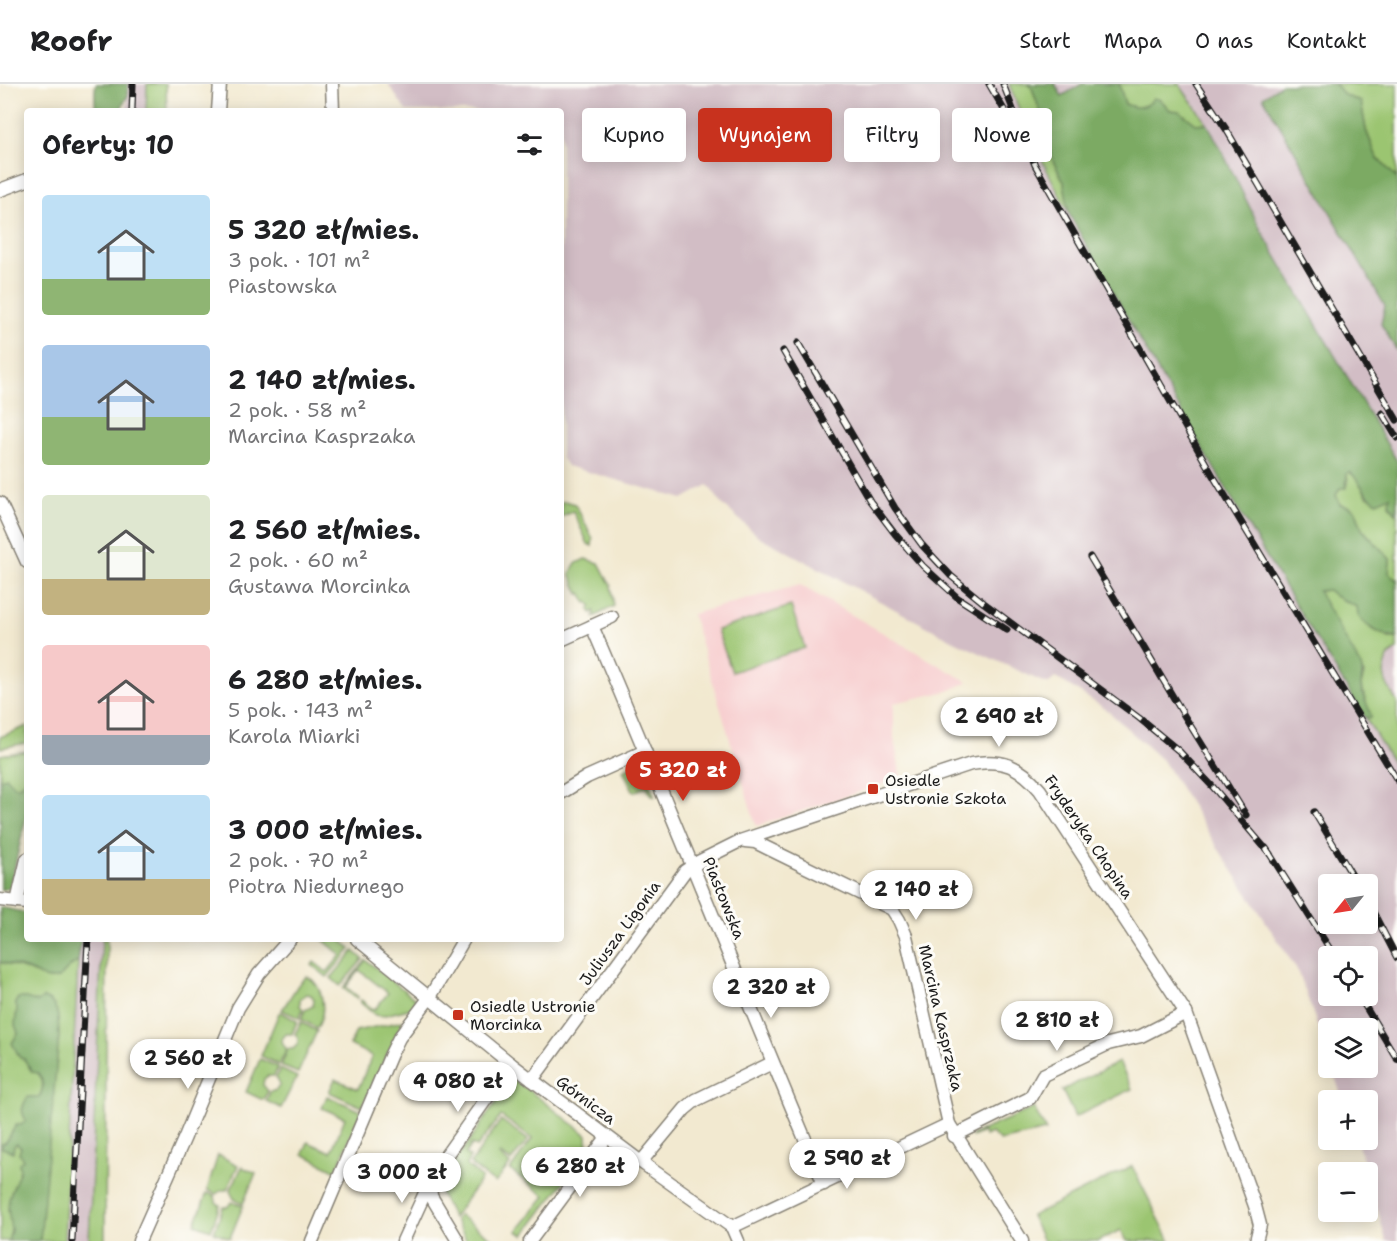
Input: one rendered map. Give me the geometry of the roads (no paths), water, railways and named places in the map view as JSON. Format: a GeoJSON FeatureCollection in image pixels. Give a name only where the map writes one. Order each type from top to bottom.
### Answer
{"type":"FeatureCollection","features":[{"type":"Feature","properties":{"kind":"street"},"geometry":{"type":"LineString","coordinates":[[218,108],[220,84]]}},
{"type":"Feature","properties":{"kind":"street"},"geometry":{"type":"LineString","coordinates":[[332,84],[333,108]]}},
{"type":"Feature","properties":{"kind":"street"},"geometry":{"type":"LineString","coordinates":[[0,190],[24,181]]}},
{"type":"Feature","properties":{"kind":"street"},"geometry":{"type":"LineString","coordinates":[[0,503],[24,555]]}},
{"type":"Feature","properties":{"kind":"street"},"geometry":{"type":"LineString","coordinates":[[564,639],[612,617]]}},
{"type":"Feature","properties":{"kind":"street","name":"Piastowska"},"geometry":{"type":"LineString","coordinates":[[592,626],[824,1184]]}},
{"type":"Feature","properties":{"kind":"street"},"geometry":{"type":"LineString","coordinates":[[564,791],[587,777],[645,751]]}},
{"type":"Feature","properties":{"kind":"street","name":"Fryderyka Chopina"},"geometry":{"type":"LineString","coordinates":[[693,865],[740,841],[971,764],[994,762],[1007,765],[1024,774],[1040,790],[1186,1013],[1255,1206],[1260,1225],[1256,1241]]}},
{"type":"Feature","properties":{"kind":"street","name":"Marcina Kasprzaka"},"geometry":{"type":"LineString","coordinates":[[740,841],[755,842],[892,909],[906,936],[952,1130]]}},
{"type":"Feature","properties":{"kind":"street","name":"Juliusza Ligonia"},"geometry":{"type":"LineString","coordinates":[[532,1080],[680,879],[693,865]]}},
{"type":"Feature","properties":{"kind":"street"},"geometry":{"type":"LineString","coordinates":[[0,900],[22,902],[24,885]]}},
{"type":"Feature","properties":{"kind":"street"},"geometry":{"type":"LineString","coordinates":[[139,1241],[238,1008],[259,974],[287,942]]}},
{"type":"Feature","properties":{"kind":"street","name":"Górnicza"},"geometry":{"type":"LineString","coordinates":[[361,942],[511,1064],[732,1227]]}},
{"type":"Feature","properties":{"kind":"street"},"geometry":{"type":"LineString","coordinates":[[312,1241],[399,1038],[430,997],[462,942]]}},
{"type":"Feature","properties":{"kind":"street"},"geometry":{"type":"LineString","coordinates":[[738,1241],[732,1227],[824,1184],[1030,1098],[1043,1075],[1108,1044],[1141,1036],[1186,1013]]}},
{"type":"Feature","properties":{"kind":"street"},"geometry":{"type":"LineString","coordinates":[[641,1162],[685,1109],[696,1100],[772,1063]]}},
{"type":"Feature","properties":{"kind":"street"},"geometry":{"type":"LineString","coordinates":[[403,1241],[430,1179],[511,1064]]}},
{"type":"Feature","properties":{"kind":"street"},"geometry":{"type":"LineString","coordinates":[[952,1130],[1022,1241]]}},
{"type":"Feature","properties":{"kind":"street"},"geometry":{"type":"LineString","coordinates":[[530,1241],[607,1137]]}},
{"type":"Feature","properties":{"kind":"street"},"geometry":{"type":"LineString","coordinates":[[430,1179],[431,1196],[458,1241]]}},
{"type":"Feature","properties":{"kind":"railway"},"geometry":{"type":"LineString","coordinates":[[132,108],[133,84]]}},
{"type":"Feature","properties":{"kind":"railway"},"geometry":{"type":"LineString","coordinates":[[989,84],[1003,108]]}},
{"type":"Feature","properties":{"kind":"railway"},"geometry":{"type":"LineString","coordinates":[[1003,84],[1035,165],[1212,474],[1397,780]]}},
{"type":"Feature","properties":{"kind":"railway"},"geometry":{"type":"LineString","coordinates":[[1196,84],[1226,129],[1397,420]]}},
{"type":"Feature","properties":{"kind":"railway"},"geometry":{"type":"LineString","coordinates":[[798,343],[895,508],[922,545],[951,576],[984,603],[1139,718],[1179,751],[1270,854]]}},
{"type":"Feature","properties":{"kind":"railway"},"geometry":{"type":"LineString","coordinates":[[783,351],[870,501],[895,534],[923,566],[958,598],[1007,630]]}},
{"type":"Feature","properties":{"kind":"railway"},"geometry":{"type":"LineString","coordinates":[[1382,413],[1397,438]]}},
{"type":"Feature","properties":{"kind":"railway"},"geometry":{"type":"LineString","coordinates":[[1090,557],[1246,815]]}},
{"type":"Feature","properties":{"kind":"railway"},"geometry":{"type":"LineString","coordinates":[[1314,812],[1351,874]]}},
{"type":"Feature","properties":{"kind":"railway"},"geometry":{"type":"LineString","coordinates":[[1266,848],[1328,946]]}},
{"type":"Feature","properties":{"kind":"railway"},"geometry":{"type":"LineString","coordinates":[[1378,921],[1397,958]]}},
{"type":"Feature","properties":{"kind":"railway"},"geometry":{"type":"LineString","coordinates":[[72,1241],[88,942]]}},
{"type":"Feature","properties":{"kind":"railway"},"geometry":{"type":"LineString","coordinates":[[1365,1006],[1397,1059]]}},
{"type":"Feature","properties":{"kind":"place","name":"Osiedle Ustronie Szkoła"},"geometry":{"type":"Point","coordinates":[873,789]}},
{"type":"Feature","properties":{"kind":"place","name":"Osiedle Ustronie Morcinka"},"geometry":{"type":"Point","coordinates":[458,1015]}}]}
